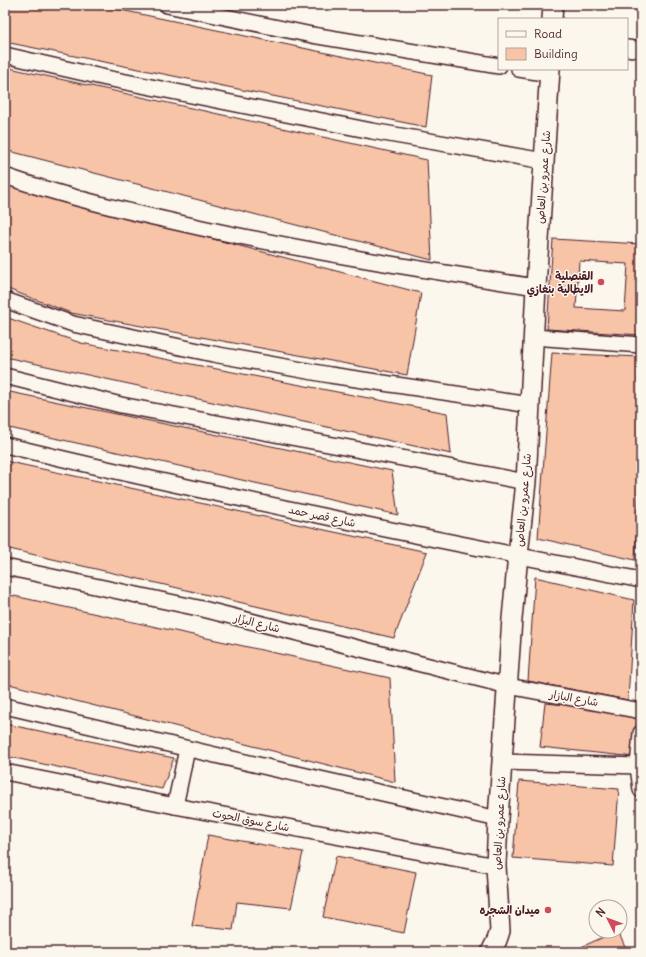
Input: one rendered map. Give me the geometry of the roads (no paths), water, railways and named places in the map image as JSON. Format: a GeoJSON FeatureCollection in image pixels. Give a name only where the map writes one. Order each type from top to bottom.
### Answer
{"type":"FeatureCollection","features":[{"type":"Feature","properties":{"kind":"street"},"geometry":{"type":"LineString","coordinates":[[167,5],[312,35],[498,66]]}},
{"type":"Feature","properties":{"kind":"street"},"geometry":{"type":"LineString","coordinates":[[552,18],[553,5]]}},
{"type":"Feature","properties":{"kind":"street"},"geometry":{"type":"LineString","coordinates":[[628,48],[641,50]]}},
{"type":"Feature","properties":{"kind":"street"},"geometry":{"type":"LineString","coordinates":[[5,55],[106,78],[372,131],[544,161]]}},
{"type":"Feature","properties":{"kind":"street"},"geometry":{"type":"LineString","coordinates":[[529,70],[550,72]]}},
{"type":"Feature","properties":{"kind":"street","name":"شارع عمرو بن العاص"},"geometry":{"type":"LineString","coordinates":[[491,952],[500,931],[496,866],[498,819],[518,556],[526,482],[536,287],[550,72]]}},
{"type":"Feature","properties":{"kind":"street"},"geometry":{"type":"LineString","coordinates":[[5,176],[119,209],[238,237],[355,259],[536,287]]}},
{"type":"Feature","properties":{"kind":"street"},"geometry":{"type":"LineString","coordinates":[[5,300],[73,324],[213,354],[330,375],[530,405]]}},
{"type":"Feature","properties":{"kind":"street"},"geometry":{"type":"LineString","coordinates":[[534,337],[641,345]]}},
{"type":"Feature","properties":{"kind":"street"},"geometry":{"type":"LineString","coordinates":[[5,376],[121,405],[526,482]]}},
{"type":"Feature","properties":{"kind":"street","name":"شارع قصر حمد"},"geometry":{"type":"LineString","coordinates":[[5,445],[114,471],[349,522],[641,580]]}},
{"type":"Feature","properties":{"kind":"street","name":"شارع البزّار"},"geometry":{"type":"LineString","coordinates":[[5,567],[203,609],[508,686]]}},
{"type":"Feature","properties":{"kind":"street","name":"شارع البازار"},"geometry":{"type":"LineString","coordinates":[[508,686],[641,711]]}},
{"type":"Feature","properties":{"kind":"street"},"geometry":{"type":"LineString","coordinates":[[5,706],[187,749],[498,819]]}},
{"type":"Feature","properties":{"kind":"street"},"geometry":{"type":"LineString","coordinates":[[641,733],[638,766],[641,790]]}},
{"type":"Feature","properties":{"kind":"street"},"geometry":{"type":"LineString","coordinates":[[175,806],[187,749]]}},
{"type":"Feature","properties":{"kind":"street"},"geometry":{"type":"LineString","coordinates":[[502,762],[638,766]]}},
{"type":"Feature","properties":{"kind":"street","name":"شارع سوق الحوت"},"geometry":{"type":"LineString","coordinates":[[5,772],[175,806],[496,866]]}},
{"type":"Feature","properties":{"kind":"place","name":"القنصلية الايطالية بنغازي"},"geometry":{"type":"Point","coordinates":[601,282]}},
{"type":"Feature","properties":{"kind":"place","name":"ميدان الشجره"},"geometry":{"type":"Point","coordinates":[548,910]}}]}
